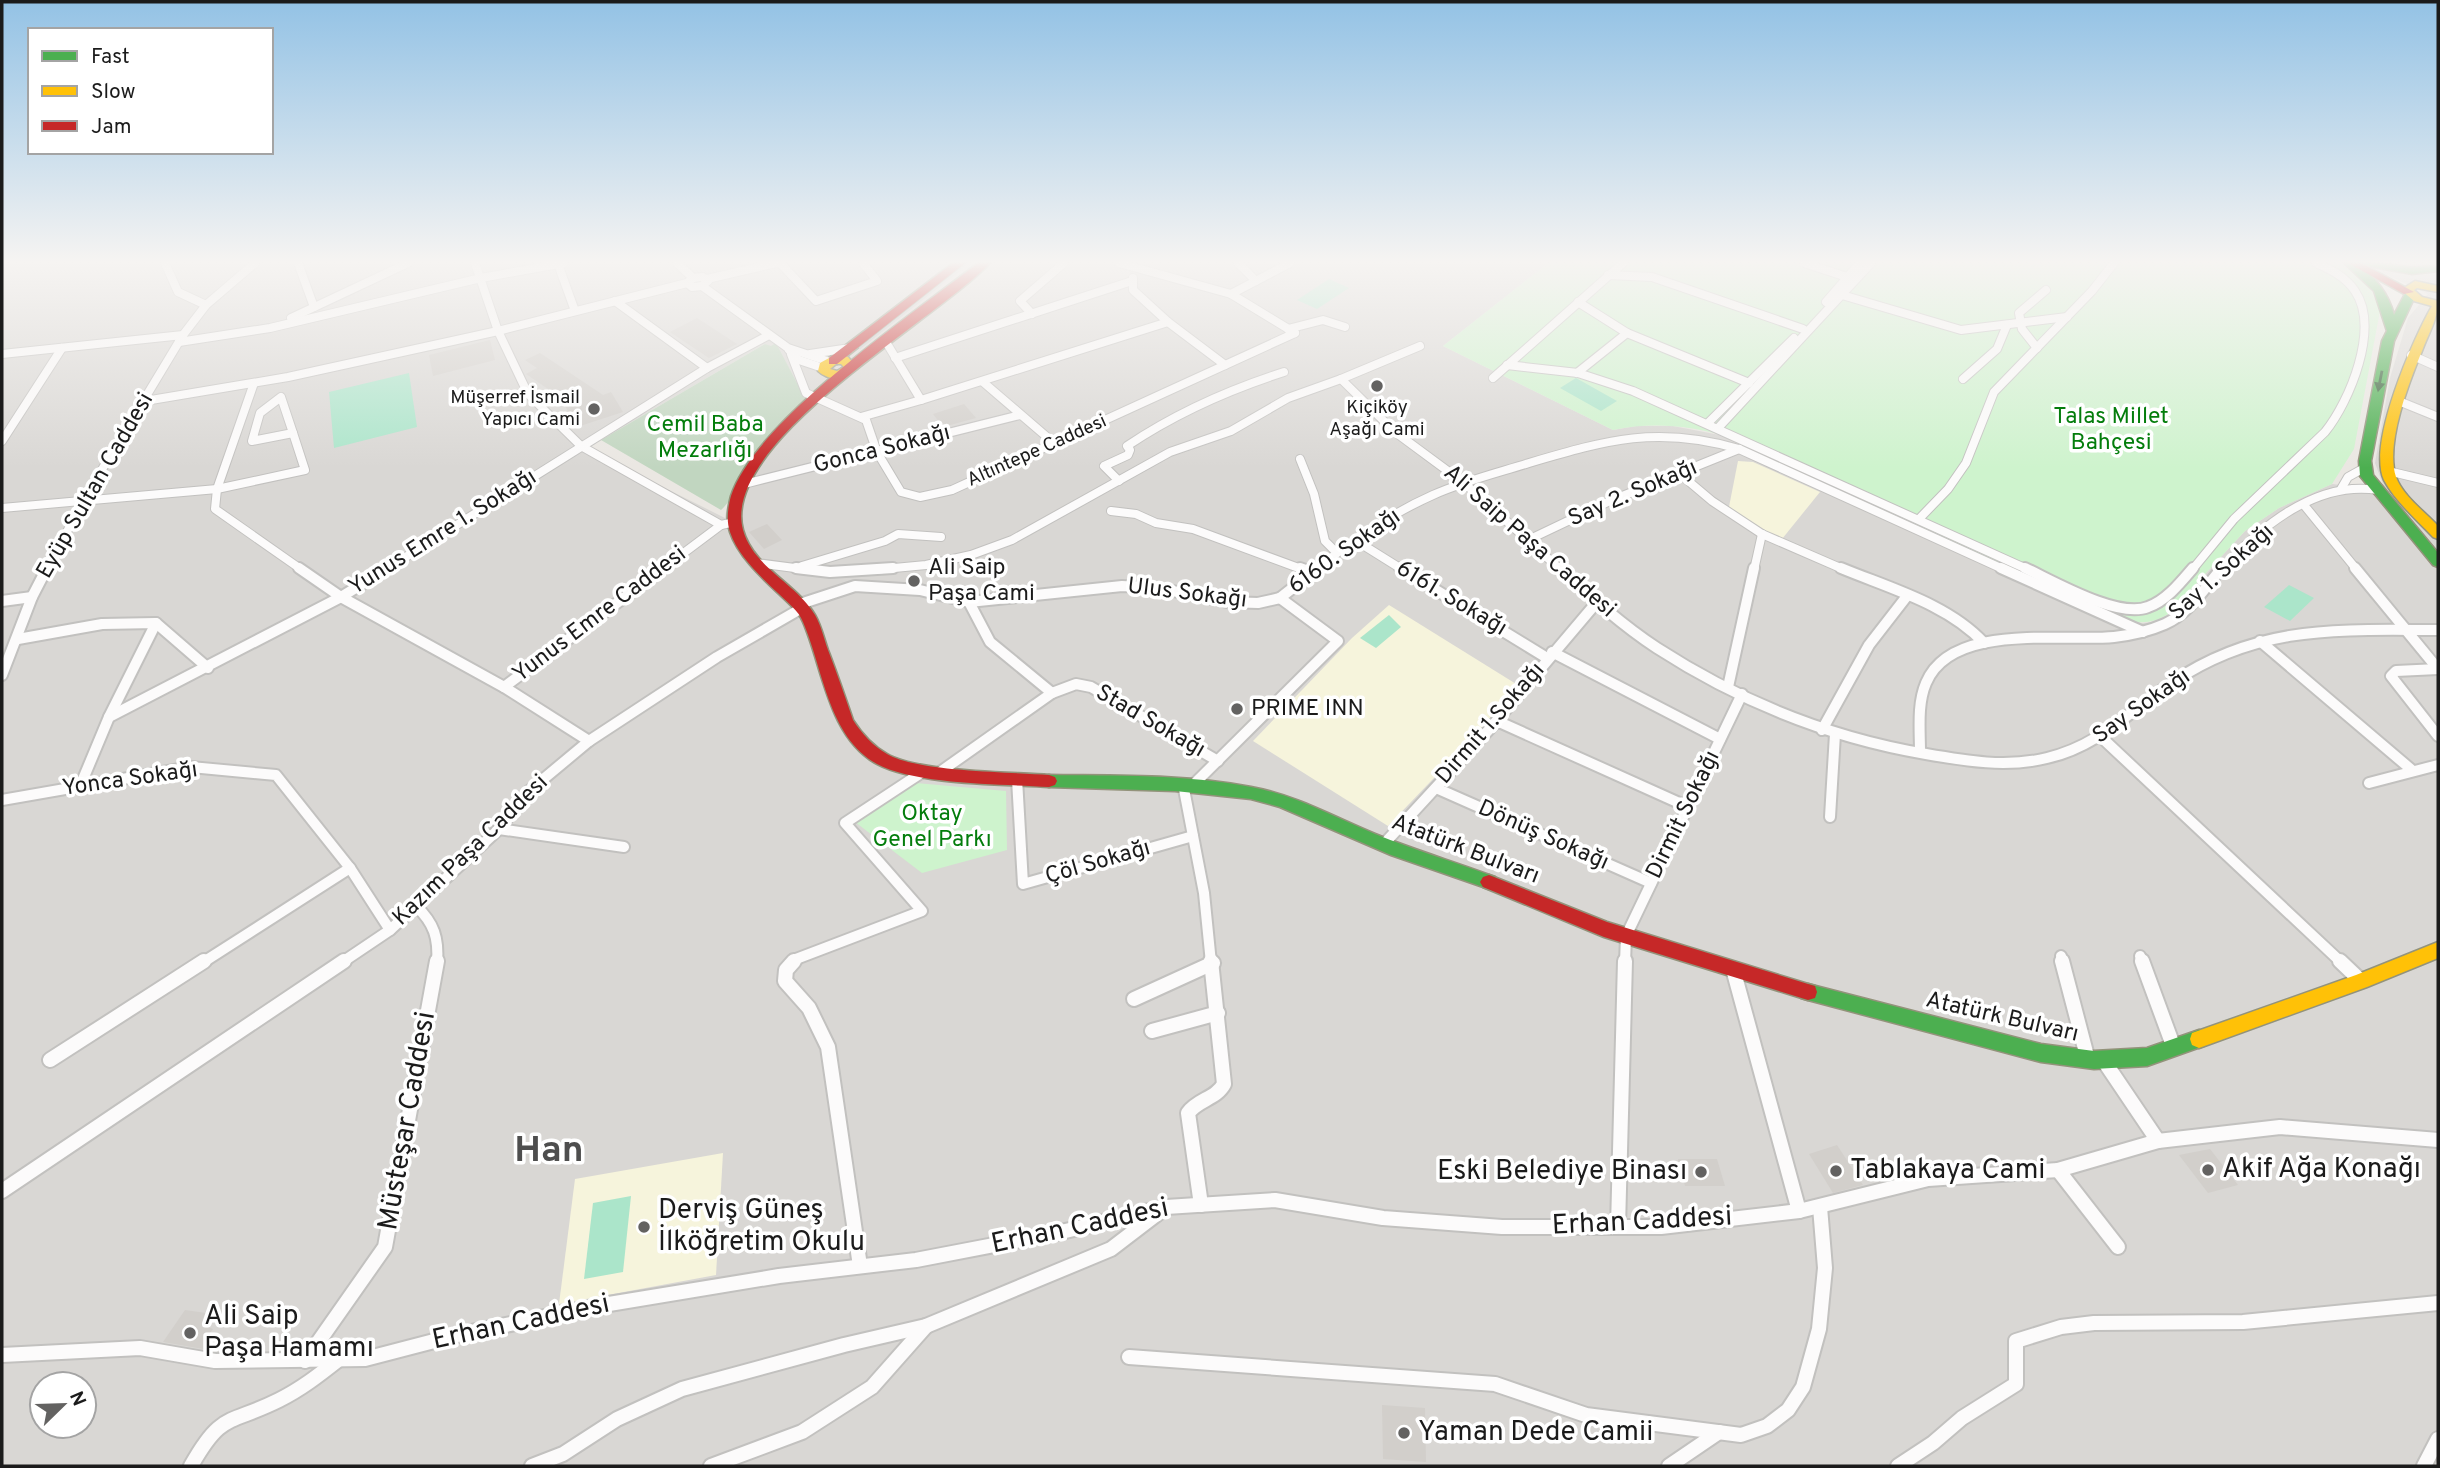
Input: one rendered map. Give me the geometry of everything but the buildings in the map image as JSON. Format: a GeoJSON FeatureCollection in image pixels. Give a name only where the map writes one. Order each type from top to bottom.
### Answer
{"type":"FeatureCollection","features":[{"type":"Feature","properties":{"kind":"main road"},"geometry":{"type":"LineString","coordinates":[[728,524],[744,484],[771,442],[814,399],[813,392],[834,367],[873,332]]}},
{"type":"Feature","properties":{"kind":"main road"},"geometry":{"type":"LineString","coordinates":[[834,367],[886,342],[899,332]]}},
{"type":"Feature","properties":{"kind":"main road"},"geometry":{"type":"LineString","coordinates":[[2392,332],[2388,341],[2366,467],[2367,476],[2438,562]]}},
{"type":"Feature","properties":{"kind":"main road"},"geometry":{"type":"LineString","coordinates":[[2424,332],[2412,355],[2389,449],[2388,471],[2389,477],[2438,534]]}},
{"type":"Feature","properties":{"kind":"main road","name":"Atatürk Bulvarı"},"geometry":{"type":"LineString","coordinates":[[728,524],[757,563],[801,606],[813,625],[840,708],[857,739],[873,754],[891,763],[932,772],[1017,779],[1189,784],[1232,789],[1293,804],[1332,819],[1383,845],[1446,865],[1626,936],[1733,969],[2020,1049],[2096,1060],[2147,1057],[2361,981],[2438,950]]}},
{"type":"Feature","properties":{"kind":"street","name":"Eyüp Sultan Caddesi"},"geometry":{"type":"LineString","coordinates":[[2,675],[32,597],[83,501],[186,332]]}},
{"type":"Feature","properties":{"kind":"street"},"geometry":{"type":"LineString","coordinates":[[2,354],[239,332]]}},
{"type":"Feature","properties":{"kind":"street"},"geometry":{"type":"LineString","coordinates":[[145,401],[288,377],[496,332]]}},
{"type":"Feature","properties":{"kind":"street"},"geometry":{"type":"LineString","coordinates":[[498,332],[528,394],[582,446],[728,524]]}},
{"type":"Feature","properties":{"kind":"street"},"geometry":{"type":"LineString","coordinates":[[657,332],[707,368]]}},
{"type":"Feature","properties":{"kind":"street"},"geometry":{"type":"LineString","coordinates":[[765,332],[807,364],[834,367]]}},
{"type":"Feature","properties":{"kind":"street"},"geometry":{"type":"LineString","coordinates":[[895,358],[977,332]]}},
{"type":"Feature","properties":{"kind":"street"},"geometry":{"type":"LineString","coordinates":[[789,351],[806,394],[861,416],[983,382],[1139,332]]}},
{"type":"Feature","properties":{"kind":"street"},"geometry":{"type":"LineString","coordinates":[[1181,332],[1225,365]]}},
{"type":"Feature","properties":{"kind":"street","name":"Altıntepe Caddesi"},"geometry":{"type":"LineString","coordinates":[[861,416],[866,420],[877,452],[901,492],[920,497],[951,490],[1225,365],[1290,332]]}},
{"type":"Feature","properties":{"kind":"street"},"geometry":{"type":"LineString","coordinates":[[1493,378],[1545,332]]}},
{"type":"Feature","properties":{"kind":"street"},"geometry":{"type":"LineString","coordinates":[[1709,422],[1800,332]]}},
{"type":"Feature","properties":{"kind":"street"},"geometry":{"type":"LineString","coordinates":[[1719,427],[1808,332]]}},
{"type":"Feature","properties":{"kind":"street"},"geometry":{"type":"LineString","coordinates":[[1964,379],[1987,359],[2005,332]]}},
{"type":"Feature","properties":{"kind":"street"},"geometry":{"type":"LineString","coordinates":[[2024,332],[2037,348]]}},
{"type":"Feature","properties":{"kind":"street"},"geometry":{"type":"LineString","coordinates":[[1919,519],[1941,496],[1965,464],[1994,392],[2053,332]]}},
{"type":"Feature","properties":{"kind":"street"},"geometry":{"type":"LineString","coordinates":[[1507,365],[1577,373],[1692,414],[2116,606],[2141,610],[2159,603],[2221,531],[2280,478],[2326,429],[2347,397],[2365,332]]}},
{"type":"Feature","properties":{"kind":"street"},"geometry":{"type":"LineString","coordinates":[[1577,373],[1627,333],[1749,383]]}},
{"type":"Feature","properties":{"kind":"street","name":"Yunus Emre 1. Sokağı"},"geometry":{"type":"LineString","coordinates":[[109,717],[341,597],[707,368],[769,335]]}},
{"type":"Feature","properties":{"kind":"street"},"geometry":{"type":"LineString","coordinates":[[886,342],[921,400]]}},
{"type":"Feature","properties":{"kind":"street"},"geometry":{"type":"LineString","coordinates":[[757,563],[830,572],[884,570],[926,565],[971,555],[1012,540],[1170,452],[1231,431],[1288,398],[1420,345]]}},
{"type":"Feature","properties":{"kind":"street"},"geometry":{"type":"LineString","coordinates":[[2,441],[61,348]]}},
{"type":"Feature","properties":{"kind":"street"},"geometry":{"type":"LineString","coordinates":[[805,355],[852,348]]}},
{"type":"Feature","properties":{"kind":"street"},"geometry":{"type":"LineString","coordinates":[[789,351],[834,367]]}},
{"type":"Feature","properties":{"kind":"street"},"geometry":{"type":"LineString","coordinates":[[2412,355],[2438,367]]}},
{"type":"Feature","properties":{"kind":"street"},"geometry":{"type":"LineString","coordinates":[[1119,481],[1104,466],[1128,455],[1130,450],[1127,446],[1153,428],[1240,386],[1284,372]]}},
{"type":"Feature","properties":{"kind":"street"},"geometry":{"type":"LineString","coordinates":[[288,377],[281,397],[260,413],[252,440],[293,433]]}},
{"type":"Feature","properties":{"kind":"street","name":"Ali Saip Paşa Caddesi"},"geometry":{"type":"LineString","coordinates":[[1340,379],[1395,432],[1467,482],[1597,602],[1656,647],[1728,687]]}},
{"type":"Feature","properties":{"kind":"street"},"geometry":{"type":"LineString","coordinates":[[983,382],[1054,443]]}},
{"type":"Feature","properties":{"kind":"street"},"geometry":{"type":"LineString","coordinates":[[217,489],[254,383]]}},
{"type":"Feature","properties":{"kind":"street"},"geometry":{"type":"LineString","coordinates":[[2,508],[217,489],[305,470],[281,397]]}},
{"type":"Feature","properties":{"kind":"street"},"geometry":{"type":"LineString","coordinates":[[2401,402],[2438,417]]}},
{"type":"Feature","properties":{"kind":"street","name":"Gonca Sokağı"},"geometry":{"type":"LineString","coordinates":[[744,484],[1020,415]]}},
{"type":"Feature","properties":{"kind":"street","name":"6160. Sokağı"},"geometry":{"type":"LineString","coordinates":[[1189,784],[1218,761],[1338,641],[1280,598],[1311,572],[1417,503],[1467,482],[1593,443],[1629,436],[1687,436],[1739,449],[2143,632]]}},
{"type":"Feature","properties":{"kind":"street","name":"Say 2. Sokağı"},"geometry":{"type":"LineString","coordinates":[[1528,540],[1592,509],[1739,449]]}},
{"type":"Feature","properties":{"kind":"street"},"geometry":{"type":"LineString","coordinates":[[1300,459],[1314,494],[1325,541],[1337,553]]}},
{"type":"Feature","properties":{"kind":"street"},"geometry":{"type":"LineString","coordinates":[[2341,489],[2348,477],[2366,467]]}},
{"type":"Feature","properties":{"kind":"street"},"geometry":{"type":"LineString","coordinates":[[2388,471],[2438,483]]}},
{"type":"Feature","properties":{"kind":"street"},"geometry":{"type":"LineString","coordinates":[[1680,474],[1712,501],[1762,534],[1956,618],[1984,643]]}},
{"type":"Feature","properties":{"kind":"street","name":"Yunus Emre Caddesi"},"geometry":{"type":"LineString","coordinates":[[217,489],[215,509],[341,597],[504,687],[728,524]]}},
{"type":"Feature","properties":{"kind":"street","name":"Say 1. Sokağı"},"geometry":{"type":"LineString","coordinates":[[1920,752],[1922,688],[1925,681],[1946,659],[1984,643],[2022,637],[2088,638],[2143,632],[2164,625],[2180,616],[2233,556],[2264,531],[2304,505],[2341,489],[2378,490]]}},
{"type":"Feature","properties":{"kind":"street"},"geometry":{"type":"LineString","coordinates":[[2304,505],[2438,669]]}},
{"type":"Feature","properties":{"kind":"street"},"geometry":{"type":"LineString","coordinates":[[1111,511],[1136,514],[1156,523],[1194,529],[1311,572]]}},
{"type":"Feature","properties":{"kind":"street"},"geometry":{"type":"LineString","coordinates":[[799,567],[885,541],[902,533],[941,537]]}},
{"type":"Feature","properties":{"kind":"street"},"geometry":{"type":"LineString","coordinates":[[1728,687],[1762,534]]}},
{"type":"Feature","properties":{"kind":"street","name":"6161. Sokağı"},"geometry":{"type":"LineString","coordinates":[[1355,541],[1550,655],[1720,739]]}},
{"type":"Feature","properties":{"kind":"street","name":"Ulus Sokağı"},"geometry":{"type":"LineString","coordinates":[[801,606],[855,586],[920,590],[969,602],[1122,586],[1158,588],[1227,602],[1258,603],[1280,598]]}},
{"type":"Feature","properties":{"kind":"street"},"geometry":{"type":"LineString","coordinates":[[1822,730],[1863,654],[1907,596]]}},
{"type":"Feature","properties":{"kind":"street"},"geometry":{"type":"LineString","coordinates":[[2,601],[32,597]]}},
{"type":"Feature","properties":{"kind":"street"},"geometry":{"type":"LineString","coordinates":[[969,602],[990,642],[1052,693]]}},
{"type":"Feature","properties":{"kind":"street","name":"Dirmit 1.Sokağı"},"geometry":{"type":"LineString","coordinates":[[1383,845],[1497,721],[1597,602]]}},
{"type":"Feature","properties":{"kind":"street","name":"Kazım Paşa Caddesi"},"geometry":{"type":"LineString","coordinates":[[2,1191],[390,930],[499,829],[529,791],[589,741],[717,657],[801,606]]}},
{"type":"Feature","properties":{"kind":"street"},"geometry":{"type":"LineString","coordinates":[[18,639],[102,624],[156,623],[208,667]]}},
{"type":"Feature","properties":{"kind":"street"},"geometry":{"type":"LineString","coordinates":[[81,784],[109,717],[156,623]]}},
{"type":"Feature","properties":{"kind":"street","name":"Say Sokağı"},"geometry":{"type":"LineString","coordinates":[[1728,687],[1822,730],[1880,746],[1973,762],[2021,762],[2060,755],[2101,737],[2174,681],[2216,659],[2260,641],[2321,630],[2438,630]]}},
{"type":"Feature","properties":{"kind":"street"},"geometry":{"type":"LineString","coordinates":[[2260,641],[2413,771]]}},
{"type":"Feature","properties":{"kind":"street"},"geometry":{"type":"LineString","coordinates":[[2438,669],[2396,671],[2391,676],[2438,736]]}},
{"type":"Feature","properties":{"kind":"street","name":"Stad Sokağı"},"geometry":{"type":"LineString","coordinates":[[860,1266],[828,1047],[818,1021],[787,985],[785,975],[788,966],[796,959],[922,911],[845,823],[932,772],[1052,693],[1076,684],[1087,685],[1218,761]]}},
{"type":"Feature","properties":{"kind":"street"},"geometry":{"type":"LineString","coordinates":[[504,687],[589,741]]}},
{"type":"Feature","properties":{"kind":"street","name":"Dirmit Sokağı"},"geometry":{"type":"LineString","coordinates":[[1626,936],[1742,694]]}},
{"type":"Feature","properties":{"kind":"street"},"geometry":{"type":"LineString","coordinates":[[1383,845],[1497,721],[1686,806]]}},
{"type":"Feature","properties":{"kind":"street"},"geometry":{"type":"LineString","coordinates":[[1830,817],[1835,734]]}},
{"type":"Feature","properties":{"kind":"street"},"geometry":{"type":"LineString","coordinates":[[2101,737],[2361,981]]}},
{"type":"Feature","properties":{"kind":"street"},"geometry":{"type":"LineString","coordinates":[[2369,783],[2438,765]]}},
{"type":"Feature","properties":{"kind":"street","name":"Yonca Sokağı"},"geometry":{"type":"LineString","coordinates":[[2,800],[81,784],[191,767],[276,775],[350,868],[390,930]]}},
{"type":"Feature","properties":{"kind":"street","name":"Çöl Sokağı"},"geometry":{"type":"LineString","coordinates":[[1017,779],[1023,884],[1193,836]]}},
{"type":"Feature","properties":{"kind":"street"},"geometry":{"type":"LineString","coordinates":[[1189,784],[1193,836],[1213,963],[1223,1087],[1219,1092],[1194,1104],[1187,1118],[1201,1205]]}},
{"type":"Feature","properties":{"kind":"street","name":"Dönüş Sokağı"},"geometry":{"type":"LineString","coordinates":[[1436,788],[1651,883]]}},
{"type":"Feature","properties":{"kind":"street"},"geometry":{"type":"LineString","coordinates":[[499,829],[624,847]]}},
{"type":"Feature","properties":{"kind":"street"},"geometry":{"type":"LineString","coordinates":[[50,1060],[350,868]]}},
{"type":"Feature","properties":{"kind":"street","name":"Müsteşar Caddesi"},"geometry":{"type":"LineString","coordinates":[[305,1361],[333,1319],[366,1280],[385,1247],[393,1214],[439,941],[432,920],[416,906]]}},
{"type":"Feature","properties":{"kind":"street"},"geometry":{"type":"LineString","coordinates":[[1618,1227],[1626,936]]}},
{"type":"Feature","properties":{"kind":"street"},"geometry":{"type":"LineString","coordinates":[[2061,956],[2096,1060],[2158,1141]]}},
{"type":"Feature","properties":{"kind":"street"},"geometry":{"type":"LineString","coordinates":[[2140,956],[2174,1048]]}},
{"type":"Feature","properties":{"kind":"street"},"geometry":{"type":"LineString","coordinates":[[1134,999],[1213,963]]}},
{"type":"Feature","properties":{"kind":"street"},"geometry":{"type":"LineString","coordinates":[[1733,969],[1799,1212]]}},
{"type":"Feature","properties":{"kind":"street"},"geometry":{"type":"LineString","coordinates":[[1152,1031],[1218,1013]]}},
{"type":"Feature","properties":{"kind":"street","name":"Erhan Caddesi"},"geometry":{"type":"LineString","coordinates":[[2,1355],[139,1348],[215,1360],[365,1359],[461,1334],[609,1304],[779,1276],[916,1260],[1166,1207],[1275,1200],[1383,1218],[1502,1227],[1661,1227],[1799,1212],[1928,1178],[2058,1170],[2158,1141],[2280,1127],[2438,1140]]}},
{"type":"Feature","properties":{"kind":"street"},"geometry":{"type":"LineString","coordinates":[[2058,1170],[2118,1247]]}},
{"type":"Feature","properties":{"kind":"street"},"geometry":{"type":"LineString","coordinates":[[532,1466],[563,1454],[617,1419],[682,1389],[844,1345],[926,1326],[1111,1249],[1166,1207]]}},
{"type":"Feature","properties":{"kind":"street"},"geometry":{"type":"LineString","coordinates":[[1129,1357],[1495,1384],[1587,1415],[1741,1435],[1767,1426],[1788,1410],[1803,1388],[1819,1329],[1825,1268],[1820,1207]]}},
{"type":"Feature","properties":{"kind":"street"},"geometry":{"type":"LineString","coordinates":[[1898,1466],[1933,1443],[1962,1418],[2016,1384],[2016,1341],[2061,1327],[2094,1322],[2243,1322],[2438,1303]]}},
{"type":"Feature","properties":{"kind":"street"},"geometry":{"type":"LineString","coordinates":[[711,1466],[802,1432],[872,1387],[926,1326]]}},
{"type":"Feature","properties":{"kind":"street"},"geometry":{"type":"LineString","coordinates":[[191,1466],[210,1434],[221,1424],[233,1416],[277,1401],[309,1383],[338,1360]]}},
{"type":"Feature","properties":{"kind":"street"},"geometry":{"type":"LineString","coordinates":[[1669,1466],[1719,1432]]}},
{"type":"Feature","properties":{"kind":"street"},"geometry":{"type":"LineString","coordinates":[[2424,1466],[2438,1439]]}},
{"type":"Feature","properties":{"kind":"shaded area"},"geometry":{"type":"Polygon","coordinates":[[[2,332],[1461,332],[1443,346],[1613,430],[1636,426],[1673,426],[1725,436],[2114,616],[2142,623],[2154,622],[2168,614],[2245,531],[2279,508],[2332,484],[2385,490],[2375,463],[2390,378],[2404,332],[2438,332],[2438,1466],[2,1466],[2,332]],[[765,344],[601,440],[583,447],[725,518],[727,506],[747,468],[769,437],[806,400],[776,344],[771,347],[765,344]]]}},
{"type":"Feature","properties":{"kind":"shaded area"},"geometry":{"type":"Polygon","coordinates":[[[1738,461],[1753,462],[1820,492],[1782,539],[1728,512],[1738,461]]]}},
{"type":"Feature","properties":{"kind":"shaded area"},"geometry":{"type":"Polygon","coordinates":[[[1389,605],[1521,687],[1388,826],[1253,741],[1352,638],[1389,605]]]}},
{"type":"Feature","properties":{"kind":"shaded area","name":"Derviş Güneş İlköğretim Okulu"},"geometry":{"type":"Polygon","coordinates":[[[723,1153],[716,1275],[559,1304],[575,1179],[723,1153]]]}},
{"type":"Feature","properties":{"kind":"green space","name":"Talas Millet Bahçesi"},"geometry":{"type":"Polygon","coordinates":[[[1461,332],[2376,332],[2354,449],[2332,484],[2279,508],[2245,531],[2168,614],[2141,622],[2114,616],[1725,436],[1669,426],[1613,430],[1443,346],[1461,332]]]}},
{"type":"Feature","properties":{"kind":"green space","name":"Cemil Baba Mezarlığı"},"geometry":{"type":"Polygon","coordinates":[[[776,343],[806,400],[767,440],[721,510],[601,440],[765,344],[771,346],[776,343]]]}},
{"type":"Feature","properties":{"kind":"green space"},"geometry":{"type":"Polygon","coordinates":[[[409,373],[417,427],[334,448],[329,392],[409,373]]]}},
{"type":"Feature","properties":{"kind":"green space"},"geometry":{"type":"Polygon","coordinates":[[[1576,378],[1617,401],[1601,411],[1560,388],[1576,378]]]}},
{"type":"Feature","properties":{"kind":"green space"},"geometry":{"type":"Polygon","coordinates":[[[2289,585],[2314,598],[2290,621],[2264,607],[2289,585]]]}},
{"type":"Feature","properties":{"kind":"green space"},"geometry":{"type":"Polygon","coordinates":[[[1389,615],[1401,627],[1376,648],[1360,638],[1389,615]]]}},
{"type":"Feature","properties":{"kind":"green space","name":"Oktay Genel Parkı"},"geometry":{"type":"Polygon","coordinates":[[[916,783],[1006,791],[1007,850],[922,873],[855,822],[916,783]]]}},
{"type":"Feature","properties":{"kind":"green space"},"geometry":{"type":"Polygon","coordinates":[[[631,1196],[623,1272],[584,1279],[593,1203],[631,1196]]]}},
{"type":"Feature","properties":{"kind":"tram line"},"geometry":{"type":"LineString","coordinates":[[860,348],[881,332]]}},
{"type":"Feature","properties":{"kind":"traffic: fast"},"geometry":{"type":"LineString","coordinates":[[2392,332],[2388,341],[2365,461],[2367,476],[2438,562]]}},
{"type":"Feature","properties":{"kind":"traffic: fast"},"geometry":{"type":"LineString","coordinates":[[1049,781],[1175,784],[1269,797],[1397,850],[1489,882]]}},
{"type":"Feature","properties":{"kind":"traffic: fast"},"geometry":{"type":"LineString","coordinates":[[1808,992],[2041,1053],[2094,1060],[2147,1057],[2199,1039]]}},
{"type":"Feature","properties":{"kind":"traffic: slow"},"geometry":{"type":"LineString","coordinates":[[2424,332],[2394,414],[2387,460],[2392,481],[2438,534]]}},
{"type":"Feature","properties":{"kind":"traffic: slow"},"geometry":{"type":"LineString","coordinates":[[844,360],[850,367],[841,374],[834,375],[824,371],[824,366],[833,361],[844,360]]}},
{"type":"Feature","properties":{"kind":"traffic: slow"},"geometry":{"type":"LineString","coordinates":[[2199,1039],[2361,981],[2438,950]]}},
{"type":"Feature","properties":{"kind":"traffic: jam"},"geometry":{"type":"LineString","coordinates":[[833,361],[871,332]]}},
{"type":"Feature","properties":{"kind":"traffic: jam"},"geometry":{"type":"LineString","coordinates":[[850,369],[898,332]]}},
{"type":"Feature","properties":{"kind":"traffic: jam"},"geometry":{"type":"LineString","coordinates":[[814,399],[845,373]]}},
{"type":"Feature","properties":{"kind":"traffic: jam"},"geometry":{"type":"LineString","coordinates":[[814,399],[773,441],[747,476],[738,494],[734,513],[736,530],[759,566],[809,617],[846,721],[857,739],[882,759],[912,770],[1049,781]]}},
{"type":"Feature","properties":{"kind":"traffic: jam"},"geometry":{"type":"LineString","coordinates":[[1489,882],[1604,929],[1808,992]]}},
{"type":"Feature","properties":{"kind":"place","name":"Kiçiköy Aşağı Cami"},"geometry":{"type":"Point","coordinates":[1377,386]}},
{"type":"Feature","properties":{"kind":"place","name":"Müşerref İsmail Yapıcı Cami"},"geometry":{"type":"Point","coordinates":[594,409]}},
{"type":"Feature","properties":{"kind":"place","name":"Ali Saip Paşa Cami"},"geometry":{"type":"Point","coordinates":[914,581]}},
{"type":"Feature","properties":{"kind":"place","name":"PRIME INN"},"geometry":{"type":"Point","coordinates":[1237,709]}},
{"type":"Feature","properties":{"kind":"place","name":"Akif Ağa Konağı"},"geometry":{"type":"Point","coordinates":[2208,1170]}},
{"type":"Feature","properties":{"kind":"place","name":"Tablakaya Cami"},"geometry":{"type":"Point","coordinates":[1836,1171]}},
{"type":"Feature","properties":{"kind":"place","name":"Eski Belediye Binası"},"geometry":{"type":"Point","coordinates":[1701,1172]}},
{"type":"Feature","properties":{"kind":"place","name":"Derviş Güneş İlköğretim Okulu"},"geometry":{"type":"Point","coordinates":[644,1227]}},
{"type":"Feature","properties":{"kind":"place","name":"Ali Saip Paşa Hamamı"},"geometry":{"type":"Point","coordinates":[190,1333]}},
{"type":"Feature","properties":{"kind":"place","name":"Yaman Dede Camii"},"geometry":{"type":"Point","coordinates":[1404,1433]}},
{"type":"Feature","properties":{"kind":"district","name":"Han"},"geometry":{"type":"Point","coordinates":[549,1151]}}]}
